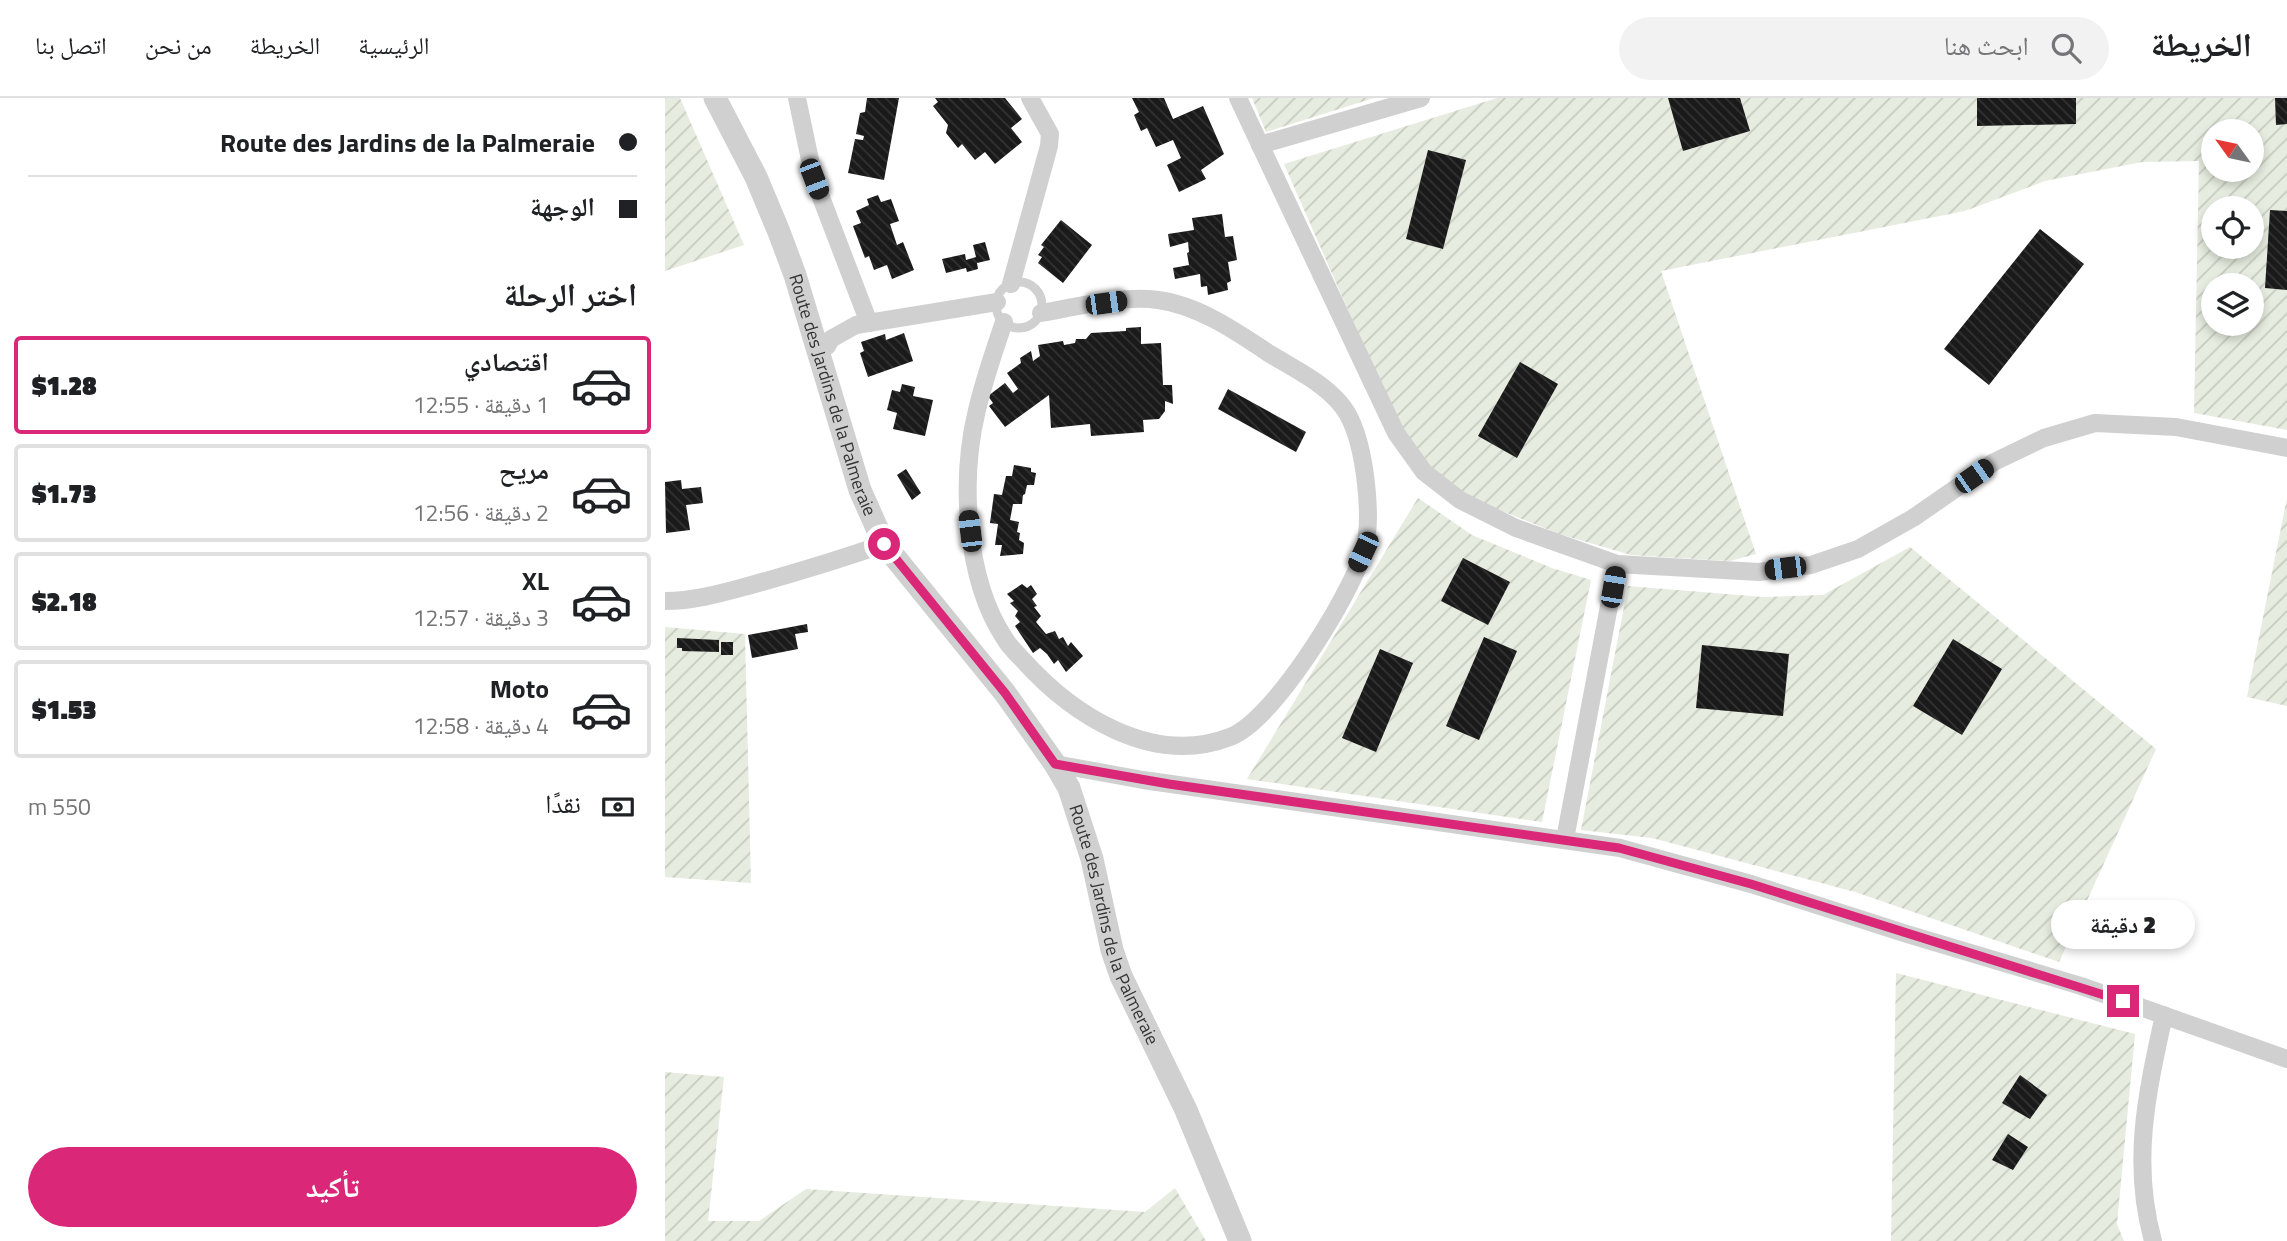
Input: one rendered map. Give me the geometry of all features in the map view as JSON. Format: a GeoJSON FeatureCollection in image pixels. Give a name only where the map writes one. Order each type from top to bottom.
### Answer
{"type":"FeatureCollection","features":[{"type":"Feature","properties":{"kind":"street","name":"Route des Jardins de la Palmeraie"},"geometry":{"type":"LineString","coordinates":[[715,98],[756,177],[779,232],[819,350],[856,478],[884,544],[1005,693],[1069,788],[1092,859],[1112,950],[1121,976],[1186,1110],[1240,1241]]}},
{"type":"Feature","properties":{"kind":"street"},"geometry":{"type":"LineString","coordinates":[[797,98],[814,179],[869,323]]}},
{"type":"Feature","properties":{"kind":"street"},"geometry":{"type":"LineString","coordinates":[[1011,284],[1049,146],[1050,134],[1031,98]]}},
{"type":"Feature","properties":{"kind":"street"},"geometry":{"type":"LineString","coordinates":[[1238,98],[1396,432],[1424,472],[1460,500],[1516,528],[1617,564],[1759,572],[1811,565],[1858,549],[1913,518],[1994,462],[2044,438],[2095,423],[2176,427],[2287,448]]}},
{"type":"Feature","properties":{"kind":"street"},"geometry":{"type":"LineString","coordinates":[[1260,145],[1421,98]]}},
{"type":"Feature","properties":{"kind":"street"},"geometry":{"type":"LineString","coordinates":[[1004,322],[976,413],[969,463],[968,511],[975,570],[989,610],[1005,640],[1038,677],[1061,697],[1093,720],[1116,730],[1149,742],[1181,746],[1207,744],[1234,736],[1273,702],[1303,662],[1341,602],[1363,552],[1367,515],[1364,471],[1361,450],[1352,423],[1339,402],[1327,391],[1213,319],[1178,304],[1157,299],[1128,300],[1041,313]]}},
{"type":"Feature","properties":{"kind":"street"},"geometry":{"type":"LineString","coordinates":[[819,350],[827,346],[831,339],[856,325],[997,302]]}},
{"type":"Feature","properties":{"kind":"street"},"geometry":{"type":"LineString","coordinates":[[665,601],[699,598],[736,589],[884,544]]}},
{"type":"Feature","properties":{"kind":"street"},"geometry":{"type":"LineString","coordinates":[[1565,839],[1617,564]]}},
{"type":"Feature","properties":{"kind":"street"},"geometry":{"type":"LineString","coordinates":[[1055,764],[1169,784],[1619,848],[1751,884],[2081,986],[2287,1059]]}},
{"type":"Feature","properties":{"kind":"street"},"geometry":{"type":"LineString","coordinates":[[2153,1241],[2145,1214],[2141,1150],[2146,1100],[2164,1015]]}},
{"type":"Feature","properties":{"kind":"lane"},"geometry":{"type":"LineString","coordinates":[[1025,283],[1038,291],[1041,313],[1032,324],[1025,327],[1018,328],[1004,322],[997,309],[997,302],[1004,288],[1011,284],[1025,283]]}},
{"type":"Feature","properties":{"kind":"shaded area"},"geometry":{"type":"Polygon","coordinates":[[[665,98],[680,98],[744,245],[665,271],[665,98]]]}},
{"type":"Feature","properties":{"kind":"shaded area"},"geometry":{"type":"Polygon","coordinates":[[[1252,98],[1374,98],[1266,132],[1252,98]]]}},
{"type":"Feature","properties":{"kind":"shaded area"},"geometry":{"type":"Polygon","coordinates":[[[1497,98],[2287,98],[2287,430],[2194,413],[2199,161],[2142,162],[2045,181],[1965,211],[1661,271],[1756,554],[1730,561],[1631,555],[1559,534],[1470,498],[1422,464],[1387,399],[1284,164],[1497,98]]]}},
{"type":"Feature","properties":{"kind":"shaded area"},"geometry":{"type":"Polygon","coordinates":[[[1418,498],[1472,535],[1552,568],[1591,580],[1542,822],[1247,779],[1418,498]]]}},
{"type":"Feature","properties":{"kind":"shaded area"},"geometry":{"type":"Polygon","coordinates":[[[2287,498],[2287,706],[2247,697],[2287,498]]]}},
{"type":"Feature","properties":{"kind":"shaded area"},"geometry":{"type":"Polygon","coordinates":[[[1910,547],[2156,749],[2059,962],[1855,892],[1652,838],[1581,830],[1628,586],[1763,597],[1823,595],[1910,547]]]}},
{"type":"Feature","properties":{"kind":"shaded area"},"geometry":{"type":"Polygon","coordinates":[[[665,627],[745,634],[751,883],[665,877],[665,627]]]}},
{"type":"Feature","properties":{"kind":"shaded area"},"geometry":{"type":"Polygon","coordinates":[[[1896,973],[2135,1034],[2117,1224],[2124,1241],[1891,1241],[1896,973]]]}},
{"type":"Feature","properties":{"kind":"shaded area"},"geometry":{"type":"Polygon","coordinates":[[[665,1072],[724,1077],[708,1221],[759,1221],[806,1189],[1145,1212],[1175,1188],[1206,1241],[665,1241],[665,1072]]]}},
{"type":"Feature","properties":{"kind":"building"},"geometry":{"type":"Polygon","coordinates":[[[867,98],[899,98],[884,180],[848,173],[855,139],[863,140],[864,136],[856,134],[860,113],[865,112],[867,98]]]}},
{"type":"Feature","properties":{"kind":"building"},"geometry":{"type":"Polygon","coordinates":[[[935,98],[1005,98],[1022,119],[1011,128],[1022,142],[995,164],[985,152],[975,160],[962,144],[958,148],[946,133],[948,125],[933,106],[938,102],[935,98]]]}},
{"type":"Feature","properties":{"kind":"building"},"geometry":{"type":"Polygon","coordinates":[[[1132,98],[1164,98],[1173,119],[1203,106],[1224,154],[1201,170],[1206,179],[1179,192],[1167,165],[1181,158],[1173,140],[1156,147],[1147,128],[1141,131],[1134,115],[1139,112],[1132,98]]]}},
{"type":"Feature","properties":{"kind":"building"},"geometry":{"type":"Polygon","coordinates":[[[1668,98],[1740,98],[1750,131],[1683,151],[1668,98]]]}},
{"type":"Feature","properties":{"kind":"building"},"geometry":{"type":"Polygon","coordinates":[[[1977,98],[2076,98],[2076,124],[1977,126],[1977,98]]]}},
{"type":"Feature","properties":{"kind":"building"},"geometry":{"type":"Polygon","coordinates":[[[2275,98],[2287,98],[2287,124],[2276,125],[2275,98]]]}},
{"type":"Feature","properties":{"kind":"building"},"geometry":{"type":"Polygon","coordinates":[[[1428,150],[1466,160],[1443,249],[1406,239],[1428,150]]]}},
{"type":"Feature","properties":{"kind":"building"},"geometry":{"type":"Polygon","coordinates":[[[878,195],[881,202],[891,199],[899,221],[890,224],[897,245],[903,242],[914,270],[892,279],[887,265],[874,270],[869,256],[865,258],[853,226],[861,223],[856,211],[869,205],[867,199],[878,195]]]}},
{"type":"Feature","properties":{"kind":"building"},"geometry":{"type":"Polygon","coordinates":[[[2270,210],[2287,211],[2287,290],[2265,288],[2270,210]]]}},
{"type":"Feature","properties":{"kind":"building"},"geometry":{"type":"Polygon","coordinates":[[[1222,214],[1225,237],[1233,236],[1237,260],[1228,262],[1231,281],[1227,283],[1228,290],[1208,295],[1207,286],[1201,287],[1200,274],[1175,279],[1173,268],[1189,265],[1188,242],[1170,247],[1168,234],[1194,230],[1192,218],[1222,214]]]}},
{"type":"Feature","properties":{"kind":"building"},"geometry":{"type":"Polygon","coordinates":[[[1061,220],[1092,245],[1063,283],[1038,263],[1042,257],[1038,255],[1044,247],[1041,245],[1061,220]]]}},
{"type":"Feature","properties":{"kind":"building"},"geometry":{"type":"Polygon","coordinates":[[[2040,229],[2084,264],[1989,385],[1944,349],[2040,229]]]}},
{"type":"Feature","properties":{"kind":"building"},"geometry":{"type":"Polygon","coordinates":[[[985,242],[990,260],[977,263],[978,269],[967,272],[966,268],[946,273],[942,259],[965,254],[966,260],[976,257],[973,245],[985,242]]]}},
{"type":"Feature","properties":{"kind":"building"},"geometry":{"type":"Polygon","coordinates":[[[1141,327],[1141,344],[1161,343],[1163,385],[1172,385],[1173,404],[1165,401],[1165,411],[1159,419],[1143,420],[1144,432],[1091,436],[1090,424],[1051,428],[1049,395],[1005,427],[989,406],[993,403],[988,396],[1005,383],[1013,393],[1018,389],[1007,373],[1021,363],[1020,358],[1031,351],[1033,361],[1040,356],[1038,345],[1063,341],[1064,345],[1075,343],[1076,339],[1086,339],[1091,333],[1126,331],[1126,328],[1141,327]]]}},
{"type":"Feature","properties":{"kind":"building"},"geometry":{"type":"Polygon","coordinates":[[[904,333],[913,361],[868,377],[860,353],[864,351],[861,342],[885,334],[886,340],[904,333]]]}},
{"type":"Feature","properties":{"kind":"building"},"geometry":{"type":"Polygon","coordinates":[[[1520,362],[1558,384],[1517,458],[1478,436],[1520,362]]]}},
{"type":"Feature","properties":{"kind":"building"},"geometry":{"type":"Polygon","coordinates":[[[902,384],[915,387],[913,396],[933,400],[925,436],[893,429],[897,413],[887,410],[892,390],[900,392],[902,384]]]}},
{"type":"Feature","properties":{"kind":"building"},"geometry":{"type":"Polygon","coordinates":[[[1228,389],[1306,432],[1296,452],[1218,409],[1228,389]]]}},
{"type":"Feature","properties":{"kind":"building"},"geometry":{"type":"Polygon","coordinates":[[[1014,465],[1031,468],[1031,472],[1036,473],[1034,485],[1027,485],[1022,504],[1013,504],[1010,520],[1019,522],[1017,532],[1020,533],[1019,540],[1024,543],[1023,554],[1000,556],[1002,545],[995,545],[998,524],[990,523],[994,494],[1002,495],[1006,476],[1012,476],[1014,465]]]}},
{"type":"Feature","properties":{"kind":"building"},"geometry":{"type":"Polygon","coordinates":[[[906,469],[921,493],[912,500],[897,475],[906,469]]]}},
{"type":"Feature","properties":{"kind":"building"},"geometry":{"type":"Polygon","coordinates":[[[681,480],[682,489],[701,487],[703,503],[686,505],[690,530],[666,533],[665,482],[681,480]]]}},
{"type":"Feature","properties":{"kind":"building"},"geometry":{"type":"Polygon","coordinates":[[[1463,558],[1510,582],[1488,625],[1441,601],[1463,558]]]}},
{"type":"Feature","properties":{"kind":"building"},"geometry":{"type":"Polygon","coordinates":[[[1022,584],[1027,588],[1031,585],[1037,594],[1032,599],[1041,616],[1036,622],[1046,634],[1055,631],[1059,639],[1063,637],[1068,646],[1071,642],[1083,656],[1066,672],[1058,660],[1054,664],[1040,648],[1033,653],[1015,626],[1020,622],[1015,616],[1018,611],[1010,603],[1014,601],[1007,594],[1022,584]]]}},
{"type":"Feature","properties":{"kind":"building"},"geometry":{"type":"Polygon","coordinates":[[[807,624],[808,632],[795,634],[798,649],[752,658],[748,635],[807,624]]]}},
{"type":"Feature","properties":{"kind":"building"},"geometry":{"type":"Polygon","coordinates":[[[1484,637],[1517,651],[1479,740],[1446,726],[1484,637]]]}},
{"type":"Feature","properties":{"kind":"building"},"geometry":{"type":"Polygon","coordinates":[[[677,638],[719,640],[719,652],[682,651],[682,648],[677,648],[677,638]]]}},
{"type":"Feature","properties":{"kind":"building"},"geometry":{"type":"Polygon","coordinates":[[[1953,639],[2002,669],[1962,735],[1913,706],[1953,639]]]}},
{"type":"Feature","properties":{"kind":"building"},"geometry":{"type":"Polygon","coordinates":[[[721,642],[733,642],[733,655],[721,655],[721,642]]]}},
{"type":"Feature","properties":{"kind":"building"},"geometry":{"type":"Polygon","coordinates":[[[1702,645],[1789,654],[1783,716],[1696,708],[1702,645]]]}},
{"type":"Feature","properties":{"kind":"building"},"geometry":{"type":"Polygon","coordinates":[[[1380,649],[1413,663],[1376,752],[1342,738],[1380,649]]]}},
{"type":"Feature","properties":{"kind":"building"},"geometry":{"type":"Polygon","coordinates":[[[2020,1075],[2047,1095],[2030,1119],[2002,1103],[2020,1075]]]}},
{"type":"Feature","properties":{"kind":"building"},"geometry":{"type":"Polygon","coordinates":[[[2008,1134],[2028,1147],[2013,1170],[1992,1160],[2008,1134]]]}},
{"type":"Feature","properties":{"kind":"route"},"geometry":{"type":"LineString","coordinates":[[884,544],[1005,693],[1055,764],[1169,784],[1619,848],[1751,884],[2123,1001]]}}]}
